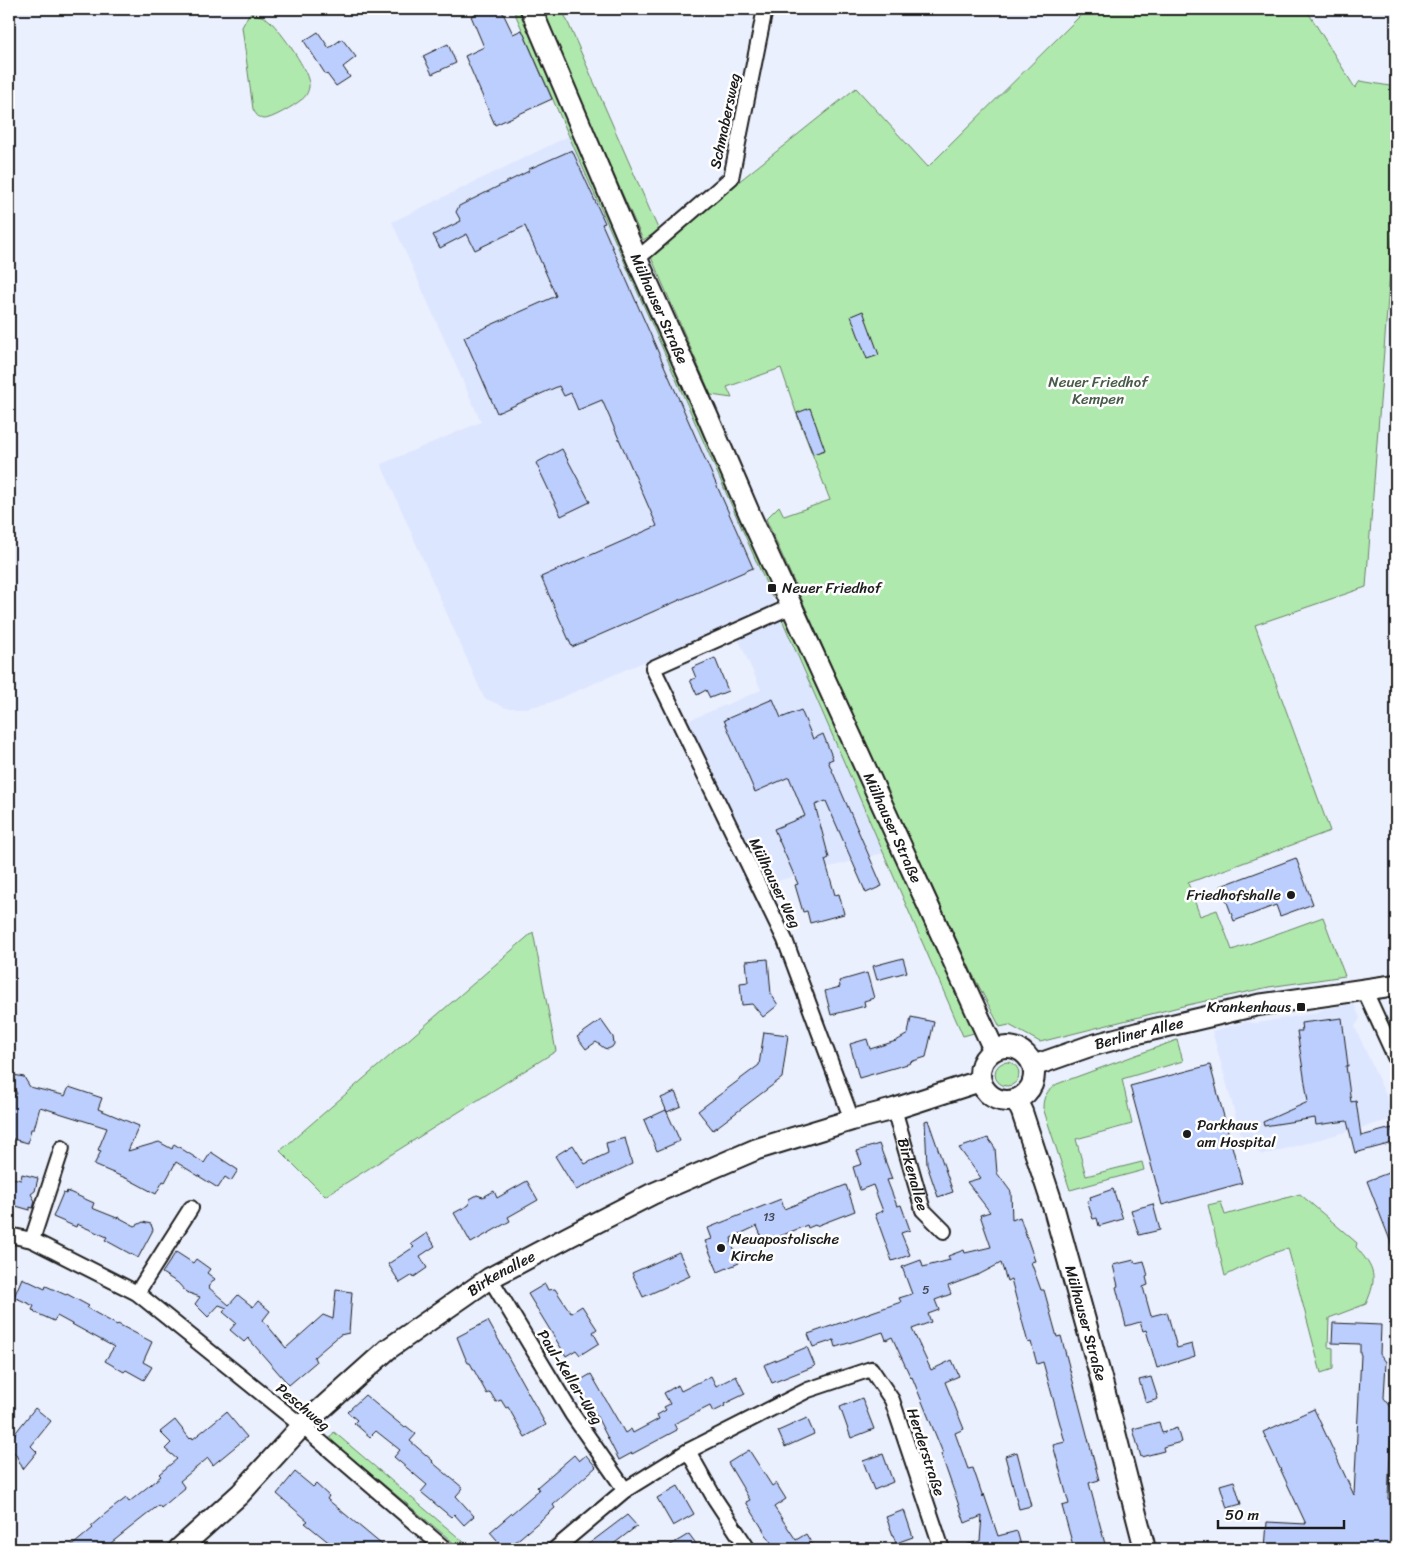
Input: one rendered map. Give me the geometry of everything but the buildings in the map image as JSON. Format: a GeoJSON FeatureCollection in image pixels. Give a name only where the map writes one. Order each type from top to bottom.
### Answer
{"type":"FeatureCollection","features":[{"type":"Feature","properties":{"kind":"street","name":"Mülhauser Straße"},"geometry":{"type":"LineString","coordinates":[[531,9],[637,259],[994,1050]]}},
{"type":"Feature","properties":{"kind":"street","name":"Schmabersweg"},"geometry":{"type":"LineString","coordinates":[[637,259],[732,178],[765,9]]}},
{"type":"Feature","properties":{"kind":"street","name":"Mülhauser Weg"},"geometry":{"type":"LineString","coordinates":[[792,606],[653,668],[785,940],[852,1120]]}},
{"type":"Feature","properties":{"kind":"street","name":"Berliner Allee"},"geometry":{"type":"LineString","coordinates":[[1033,1066],[1090,1046],[1184,1021],[1258,1005],[1396,985]]}},
{"type":"Feature","properties":{"kind":"street"},"geometry":{"type":"LineString","coordinates":[[1364,989],[1396,1059]]}},
{"type":"Feature","properties":{"kind":"street"},"geometry":{"type":"LineString","coordinates":[[1002,1047],[1017,1049],[1024,1053],[1033,1066],[1033,1082],[1029,1090],[1016,1100],[1008,1102],[990,1096],[984,1090],[980,1081],[979,1072],[987,1055],[1002,1047]]}},
{"type":"Feature","properties":{"kind":"street","name":"Birkenallee"},"geometry":{"type":"LineString","coordinates":[[178,1549],[240,1494],[302,1426],[388,1349],[490,1278],[652,1194],[757,1149],[894,1109],[980,1081]]}},
{"type":"Feature","properties":{"kind":"street","name":"Mülhauser Straße"},"geometry":{"type":"LineString","coordinates":[[1016,1100],[1022,1112],[1054,1208],[1145,1549]]}},
{"type":"Feature","properties":{"kind":"street","name":"Birkenallee"},"geometry":{"type":"LineString","coordinates":[[894,1109],[923,1210],[944,1230]]}},
{"type":"Feature","properties":{"kind":"street"},"geometry":{"type":"LineString","coordinates":[[32,1240],[62,1148]]}},
{"type":"Feature","properties":{"kind":"street"},"geometry":{"type":"LineString","coordinates":[[137,1293],[191,1208]]}},
{"type":"Feature","properties":{"kind":"street","name":"Peschweg"},"geometry":{"type":"LineString","coordinates":[[9,1235],[32,1240],[137,1293],[302,1426],[445,1549]]}},
{"type":"Feature","properties":{"kind":"street","name":"Paul-Keller-Weg"},"geometry":{"type":"LineString","coordinates":[[490,1278],[572,1414],[625,1490]]}},
{"type":"Feature","properties":{"kind":"street","name":"Herderstraße"},"geometry":{"type":"LineString","coordinates":[[688,1451],[808,1390],[871,1369],[892,1400],[942,1549]]}},
{"type":"Feature","properties":{"kind":"street"},"geometry":{"type":"LineString","coordinates":[[555,1549],[625,1490],[688,1451],[715,1499],[748,1549]]}},
{"type":"Feature","properties":{"kind":"shaded area"},"geometry":{"type":"Polygon","coordinates":[[[569,136],[777,609],[658,659],[641,663],[549,703],[527,708],[506,708],[484,698],[381,464],[481,422],[392,222],[569,136]]]}},
{"type":"Feature","properties":{"kind":"shaded area"},"geometry":{"type":"Polygon","coordinates":[[[781,617],[883,853],[766,884],[685,722],[761,690],[737,636],[781,617]]]}},
{"type":"Feature","properties":{"kind":"shaded area"},"geometry":{"type":"Polygon","coordinates":[[[1354,1004],[1360,1018],[1355,1027],[1396,1118],[1263,1155],[1243,1143],[1212,1031],[1246,1022],[1257,1023],[1316,1013],[1323,1009],[1354,1004]]]}},
{"type":"Feature","properties":{"kind":"green space"},"geometry":{"type":"Polygon","coordinates":[[[513,9],[522,9],[774,585],[772,597],[513,9]]]}},
{"type":"Feature","properties":{"kind":"green space"},"geometry":{"type":"Polygon","coordinates":[[[540,9],[562,9],[659,231],[643,240],[540,9]]]}},
{"type":"Feature","properties":{"kind":"green space","name":"Neuer Friedhof Kempen"},"geometry":{"type":"Polygon","coordinates":[[[1087,9],[1306,9],[1355,88],[1360,81],[1396,87],[1396,192],[1366,587],[1255,625],[1330,831],[1188,883],[1200,916],[1217,910],[1232,950],[1323,917],[1345,976],[1269,987],[1183,1006],[1040,1042],[1009,1025],[1000,1027],[973,975],[866,744],[766,519],[779,506],[784,516],[830,500],[781,368],[727,387],[732,398],[711,395],[651,257],[653,250],[856,88],[928,167],[1087,9]]]}},
{"type":"Feature","properties":{"kind":"green space"},"geometry":{"type":"Polygon","coordinates":[[[249,14],[263,17],[275,26],[294,52],[308,80],[308,91],[303,99],[283,112],[267,119],[260,118],[253,109],[242,27],[249,14]]]}},
{"type":"Feature","properties":{"kind":"green space"},"geometry":{"type":"Polygon","coordinates":[[[781,617],[791,621],[974,1033],[963,1036],[781,617]]]}},
{"type":"Feature","properties":{"kind":"green space"},"geometry":{"type":"Polygon","coordinates":[[[533,932],[556,1051],[325,1196],[280,1151],[533,932]]]}},
{"type":"Feature","properties":{"kind":"green space"},"geometry":{"type":"Polygon","coordinates":[[[1177,1040],[1183,1061],[1122,1079],[1132,1124],[1076,1139],[1086,1176],[1142,1162],[1144,1170],[1070,1190],[1043,1108],[1046,1094],[1057,1084],[1177,1040]]]}},
{"type":"Feature","properties":{"kind":"green space"},"geometry":{"type":"Polygon","coordinates":[[[1002,1062],[1012,1062],[1019,1069],[1019,1079],[1012,1086],[1002,1086],[995,1079],[995,1069],[1002,1062]]]}},
{"type":"Feature","properties":{"kind":"green space"},"geometry":{"type":"Polygon","coordinates":[[[1300,1194],[1357,1243],[1356,1247],[1367,1261],[1373,1274],[1372,1287],[1366,1304],[1329,1318],[1328,1347],[1333,1348],[1333,1369],[1321,1373],[1288,1248],[1265,1256],[1225,1276],[1208,1205],[1221,1202],[1225,1215],[1300,1194]]]}},
{"type":"Feature","properties":{"kind":"green space"},"geometry":{"type":"Polygon","coordinates":[[[334,1432],[472,1549],[461,1549],[329,1439],[334,1432]]]}},
{"type":"Feature","properties":{"kind":"place","name":"Neuer Friedhof"},"geometry":{"type":"Point","coordinates":[772,588]}},
{"type":"Feature","properties":{"kind":"place","name":"Friedhofshalle"},"geometry":{"type":"Point","coordinates":[1291,895]}},
{"type":"Feature","properties":{"kind":"place","name":"Krankenhaus"},"geometry":{"type":"Point","coordinates":[1301,1007]}},
{"type":"Feature","properties":{"kind":"place","name":"Parkhaus am Hospital"},"geometry":{"type":"Point","coordinates":[1187,1134]}},
{"type":"Feature","properties":{"kind":"place","name":"Neuapostolische Kirche"},"geometry":{"type":"Point","coordinates":[721,1248]}}]}
